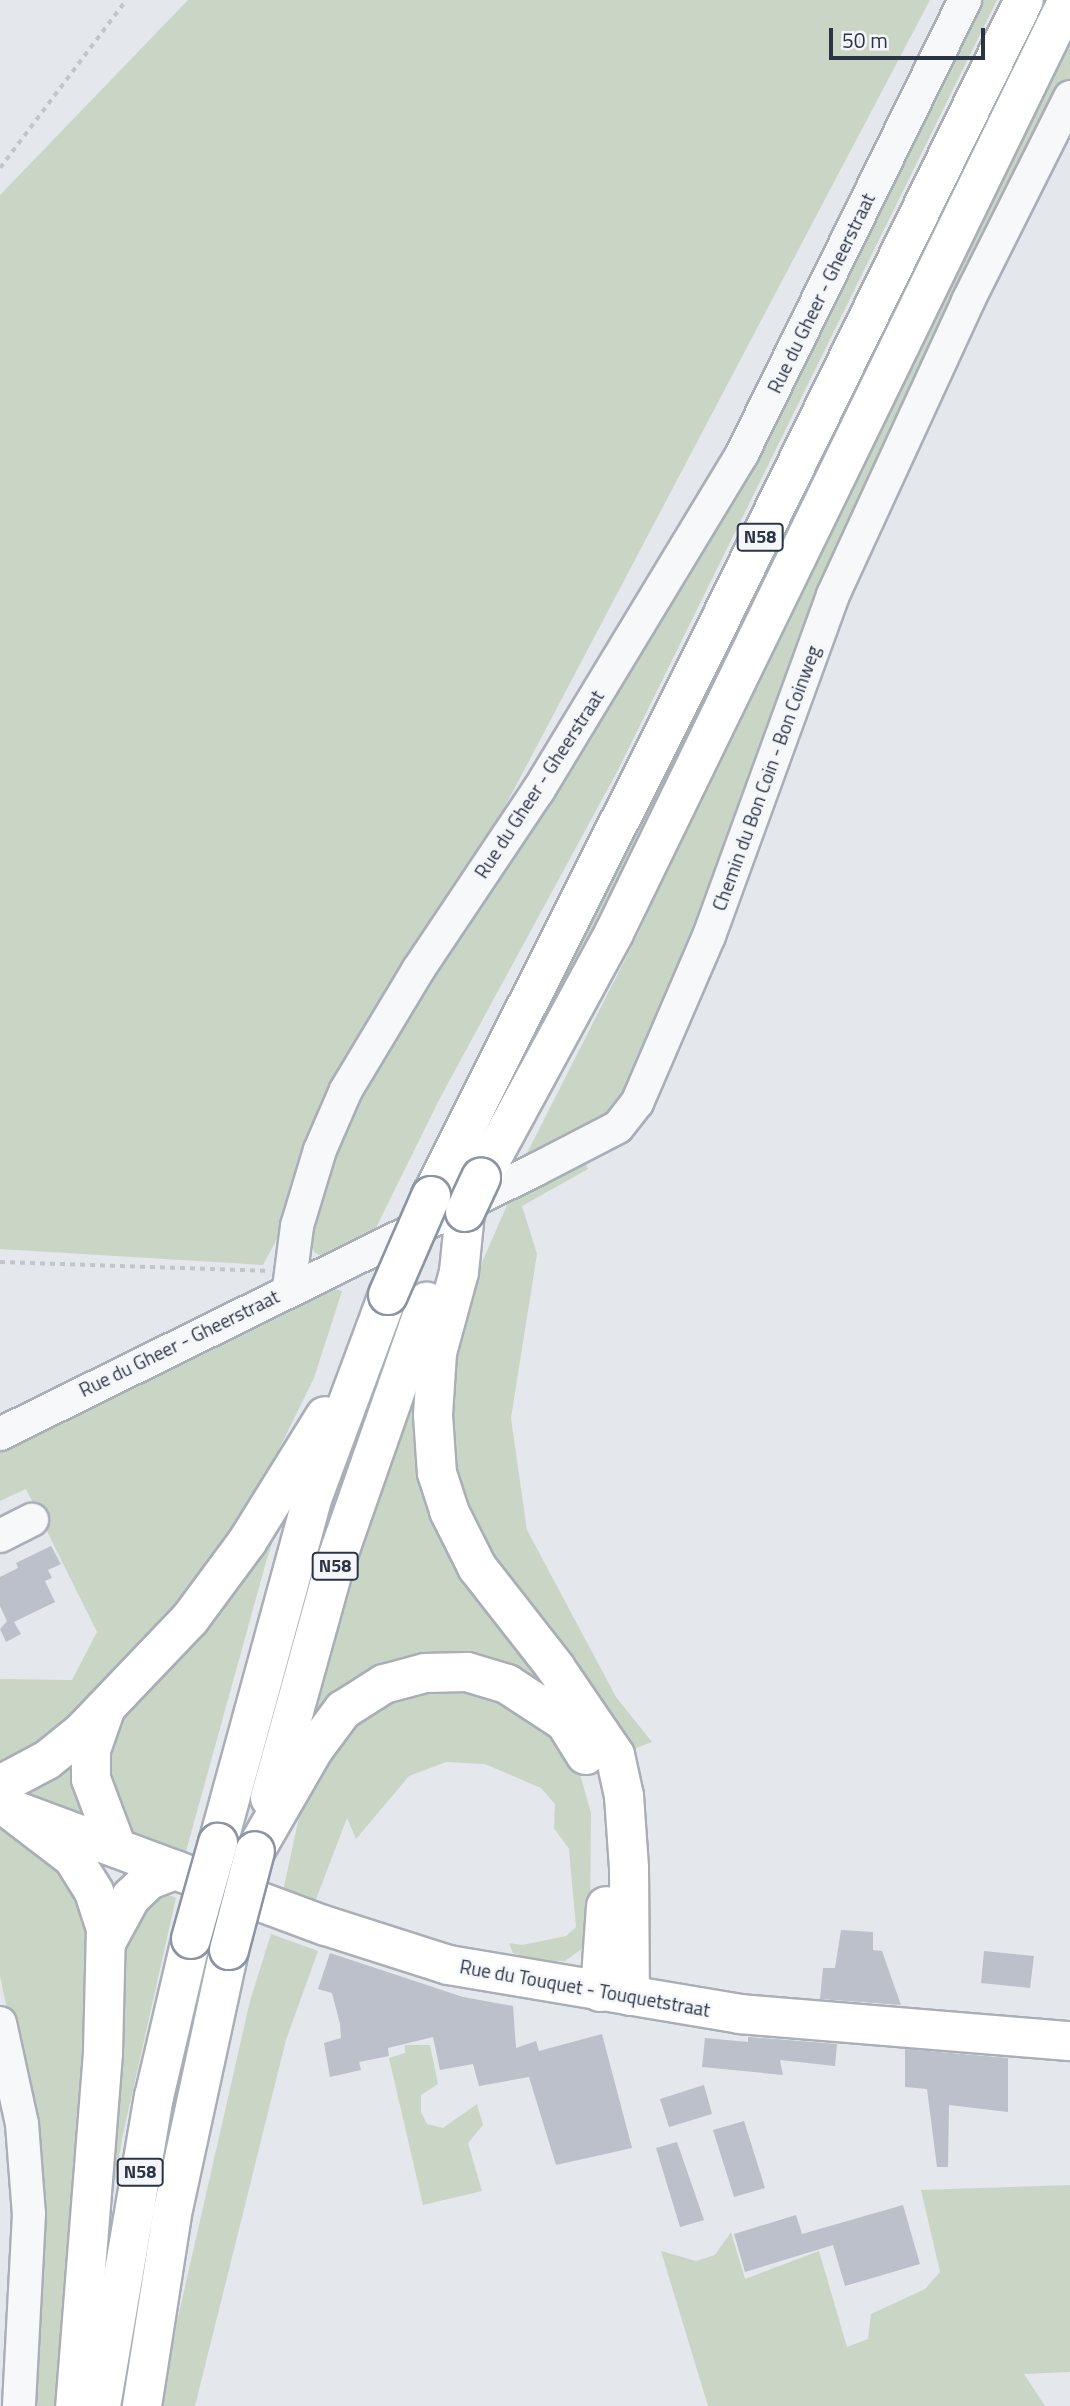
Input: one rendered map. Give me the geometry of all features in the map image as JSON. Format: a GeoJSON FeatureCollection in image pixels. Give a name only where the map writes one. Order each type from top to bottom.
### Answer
{"type":"FeatureCollection","features":[{"type":"Feature","properties":{"kind":"main road","name":"N58"},"geometry":{"type":"LineString","coordinates":[[101,2406],[154,2097],[191,1939],[312,1499],[363,1355],[388,1295],[448,1204],[699,663],[1024,0]]}},
{"type":"Feature","properties":{"kind":"main road","name":"N58"},"geometry":{"type":"LineString","coordinates":[[448,1204],[481,1178],[614,933],[1068,0]]}},
{"type":"Feature","properties":{"kind":"main road","name":"N58"},"geometry":{"type":"LineString","coordinates":[[142,2406],[172,2214],[229,1950],[335,1564],[446,1280],[448,1204]]}},
{"type":"Feature","properties":{"kind":"main road"},"geometry":{"type":"LineString","coordinates":[[446,1280],[433,1416],[437,1473],[449,1511],[477,1567],[615,1755],[624,1796],[629,1868],[615,1994]]}},
{"type":"Feature","properties":{"kind":"main road"},"geometry":{"type":"LineString","coordinates":[[75,2406],[107,1941],[94,1892],[73,1858],[3,1800],[105,1710],[190,1619],[247,1542],[363,1355]]}},
{"type":"Feature","properties":{"kind":"main road"},"geometry":{"type":"LineString","coordinates":[[255,1851],[314,1749],[343,1710],[384,1684],[425,1673],[467,1672],[507,1684],[565,1722],[599,1782],[607,1852],[615,1994]]}},
{"type":"Feature","properties":{"kind":"main road"},"geometry":{"type":"LineString","coordinates":[[105,1710],[91,1751],[91,1779],[117,1848]]}},
{"type":"Feature","properties":{"kind":"main road","name":"Rue du Touquet - Touquetstraat"},"geometry":{"type":"LineString","coordinates":[[3,1800],[174,1870],[326,1926],[448,1965],[740,2014],[1070,2041]]}},
{"type":"Feature","properties":{"kind":"main road"},"geometry":{"type":"LineString","coordinates":[[107,1941],[131,1897],[149,1880],[174,1870]]}},
{"type":"Feature","properties":{"kind":"street","name":"Rue du Gheer - Gheerstraat"},"geometry":{"type":"LineString","coordinates":[[0,1434],[290,1280],[297,1226],[320,1150],[352,1080],[410,981],[538,791],[742,454],[965,0]]}},
{"type":"Feature","properties":{"kind":"street","name":"Chemin du Bon Coin - Bon Coinweg"},"geometry":{"type":"LineString","coordinates":[[290,1280],[618,1127],[637,1103],[709,936],[832,595],[963,313],[1070,97]]}},
{"type":"Feature","properties":{"kind":"street"},"geometry":{"type":"LineString","coordinates":[[0,1536],[32,1520]]}},
{"type":"Feature","properties":{"kind":"street"},"geometry":{"type":"LineString","coordinates":[[0,2023],[22,2124],[29,2214],[19,2406]]}},
{"type":"Feature","properties":{"kind":"path"},"geometry":{"type":"LineString","coordinates":[[0,168],[126,0]]}},
{"type":"Feature","properties":{"kind":"path"},"geometry":{"type":"LineString","coordinates":[[0,1262],[290,1280]]}},
{"type":"Feature","properties":{"kind":"green space"},"geometry":{"type":"Polygon","coordinates":[[[188,0],[930,0],[383,1038],[565,764],[975,0],[997,0],[618,770],[440,1098],[367,1246],[329,1260],[314,1252],[308,1230],[342,1117],[263,1265],[0,1249],[0,195],[188,0]]]}},
{"type":"Feature","properties":{"kind":"green space"},"geometry":{"type":"Polygon","coordinates":[[[1034,0],[1050,0],[620,878],[455,1195],[616,846],[1034,0]]]}},
{"type":"Feature","properties":{"kind":"green space"},"geometry":{"type":"Polygon","coordinates":[[[1070,32],[1070,84],[621,1111],[521,1165],[640,930],[696,802],[1070,32]]]}},
{"type":"Feature","properties":{"kind":"green space"},"geometry":{"type":"Polygon","coordinates":[[[582,1156],[588,1169],[522,1206],[537,1254],[511,1418],[527,1530],[616,1697],[652,1742],[625,1752],[486,1554],[454,1472],[446,1426],[451,1333],[512,1194],[582,1156]]]}},
{"type":"Feature","properties":{"kind":"green space"},"geometry":{"type":"Polygon","coordinates":[[[326,1287],[342,1291],[314,1378],[247,1514],[210,1570],[91,1706],[0,1773],[0,1679],[72,1680],[97,1632],[26,1489],[0,1501],[0,1448],[326,1287]]]}},
{"type":"Feature","properties":{"kind":"green space"},"geometry":{"type":"Polygon","coordinates":[[[428,1349],[429,1479],[585,1725],[607,1788],[596,1760],[463,1666],[304,1742],[365,1517],[428,1349]]]}},
{"type":"Feature","properties":{"kind":"green space"},"geometry":{"type":"Polygon","coordinates":[[[295,1472],[266,1562],[185,1855],[114,1829],[99,1745],[295,1472]]]}},
{"type":"Feature","properties":{"kind":"green space"},"geometry":{"type":"Polygon","coordinates":[[[431,1686],[501,1696],[563,1741],[580,1774],[591,1813],[590,1932],[583,1937],[583,1948],[565,1961],[539,1961],[513,1953],[509,1943],[522,1945],[566,1936],[576,1927],[569,1849],[554,1828],[555,1804],[541,1788],[485,1764],[446,1762],[409,1776],[356,1839],[347,1818],[315,1902],[283,1891],[306,1785],[368,1707],[431,1686]]]}},
{"type":"Feature","properties":{"kind":"green space"},"geometry":{"type":"Polygon","coordinates":[[[79,1745],[91,1819],[10,1791],[79,1745]]]}},
{"type":"Feature","properties":{"kind":"green space"},"geometry":{"type":"Polygon","coordinates":[[[0,1828],[16,1835],[16,1841],[32,1849],[73,1887],[93,1934],[61,2406],[29,2406],[18,2061],[0,1976],[0,1828]]]}},
{"type":"Feature","properties":{"kind":"green space"},"geometry":{"type":"Polygon","coordinates":[[[156,1890],[176,1898],[122,2139],[87,2352],[124,1925],[156,1890]]]}},
{"type":"Feature","properties":{"kind":"green space"},"geometry":{"type":"Polygon","coordinates":[[[271,1934],[318,1951],[286,2040],[195,2406],[163,2406],[174,2335],[250,2001],[271,1934]]]}},
{"type":"Feature","properties":{"kind":"green space"},"geometry":{"type":"Polygon","coordinates":[[[405,2045],[430,2045],[438,2084],[421,2095],[421,2112],[427,2124],[443,2128],[477,2104],[483,2125],[468,2143],[482,2191],[423,2205],[389,2058],[405,2053],[405,2045]]]}},
{"type":"Feature","properties":{"kind":"green space"},"geometry":{"type":"Polygon","coordinates":[[[1070,2185],[1070,2372],[1024,2374],[1045,2406],[708,2406],[661,2251],[696,2261],[715,2255],[731,2232],[745,2279],[819,2251],[847,2347],[868,2339],[871,2314],[925,2289],[940,2272],[921,2190],[1070,2185]]]}},
{"type":"Feature","properties":{"kind":"building"},"geometry":{"type":"Polygon","coordinates":[[[51,1546],[61,1564],[48,1570],[52,1578],[45,1581],[55,1602],[14,1622],[21,1634],[6,1642],[0,1629],[7,1621],[0,1606],[0,1577],[18,1568],[16,1563],[51,1546]]]}},
{"type":"Feature","properties":{"kind":"building"},"geometry":{"type":"Polygon","coordinates":[[[841,1930],[873,1932],[873,1950],[882,1951],[901,2005],[820,1999],[823,1968],[835,1968],[841,1930]]]}},
{"type":"Feature","properties":{"kind":"building"},"geometry":{"type":"Polygon","coordinates":[[[984,1951],[1034,1956],[1030,1988],[981,1983],[984,1951]]]}},
{"type":"Feature","properties":{"kind":"building"},"geometry":{"type":"Polygon","coordinates":[[[330,1953],[463,1997],[513,2006],[516,2048],[536,2041],[539,2051],[602,2034],[632,2148],[556,2165],[529,2077],[479,2086],[473,2064],[440,2070],[433,2037],[388,2048],[389,2056],[359,2062],[361,2070],[330,2077],[324,2043],[341,2038],[340,2024],[332,1993],[318,1989],[330,1953]]]}},
{"type":"Feature","properties":{"kind":"building"},"geometry":{"type":"Polygon","coordinates":[[[748,2037],[837,2044],[835,2066],[780,2060],[783,2075],[702,2067],[705,2038],[748,2042],[748,2037]]]}},
{"type":"Feature","properties":{"kind":"building"},"geometry":{"type":"Polygon","coordinates":[[[905,2049],[1008,2058],[1008,2112],[949,2105],[948,2167],[937,2167],[927,2089],[905,2087],[905,2049]]]}},
{"type":"Feature","properties":{"kind":"building"},"geometry":{"type":"Polygon","coordinates":[[[704,2085],[712,2114],[669,2127],[660,2099],[704,2085]]]}},
{"type":"Feature","properties":{"kind":"building"},"geometry":{"type":"Polygon","coordinates":[[[744,2121],[765,2188],[734,2197],[713,2130],[744,2121]]]}},
{"type":"Feature","properties":{"kind":"building"},"geometry":{"type":"Polygon","coordinates":[[[677,2142],[704,2220],[680,2227],[656,2148],[677,2142]]]}},
{"type":"Feature","properties":{"kind":"building"},"geometry":{"type":"Polygon","coordinates":[[[903,2205],[920,2264],[845,2286],[833,2245],[745,2272],[734,2234],[796,2215],[802,2234],[903,2205]]]}}]}
